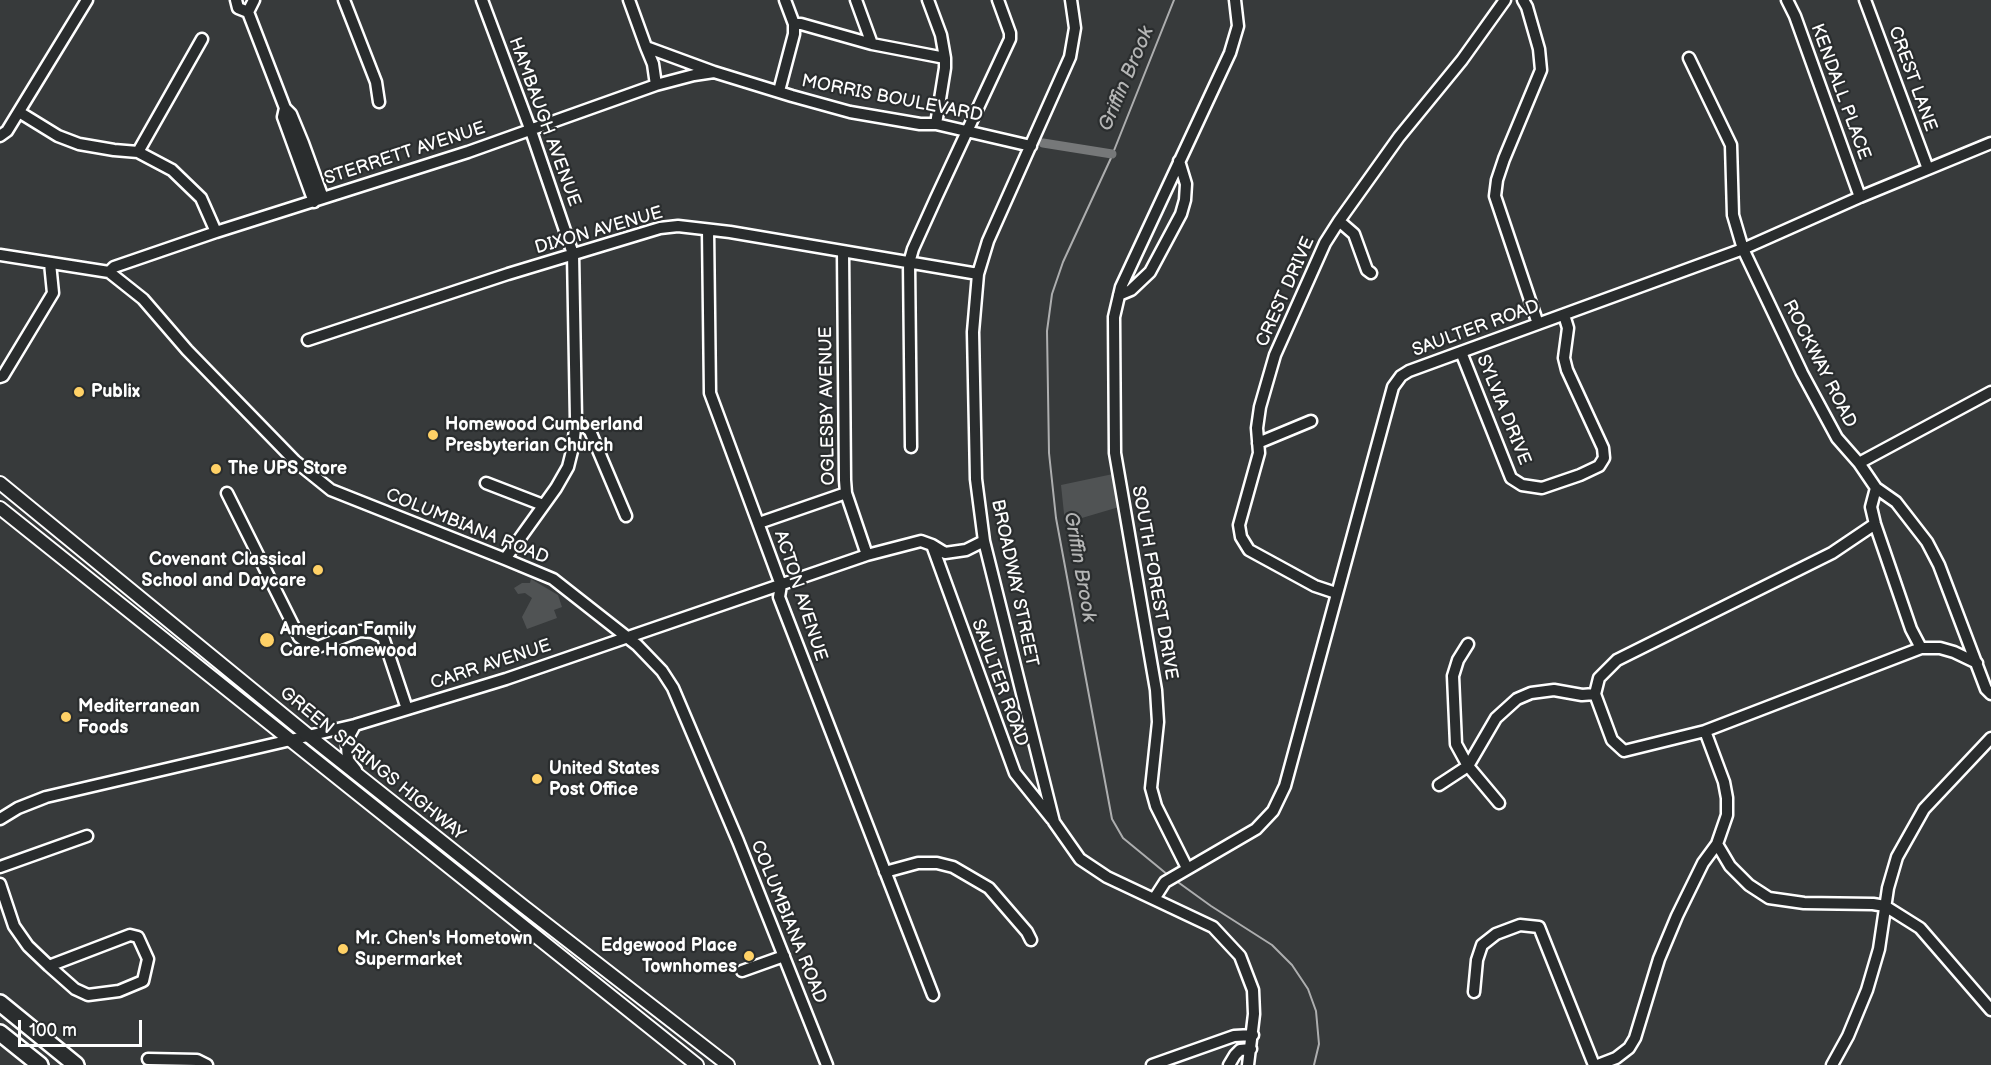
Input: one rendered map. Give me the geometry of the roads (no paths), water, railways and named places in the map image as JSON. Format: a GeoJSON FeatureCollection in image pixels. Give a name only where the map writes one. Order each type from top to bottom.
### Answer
{"type":"FeatureCollection","features":[{"type":"Feature","properties":{"kind":"highway"},"geometry":{"type":"LineString","coordinates":[[2,1004],[76,1065]]}},
{"type":"Feature","properties":{"kind":"highway"},"geometry":{"type":"LineString","coordinates":[[0,1033],[40,1065]]}},
{"type":"Feature","properties":{"kind":"main road","name":"GREEN SPRINGS HIGHWAY"},"geometry":{"type":"LineString","coordinates":[[0,483],[361,778],[728,1065]]}},
{"type":"Feature","properties":{"kind":"main road"},"geometry":{"type":"LineString","coordinates":[[16,520],[28,506]]}},
{"type":"Feature","properties":{"kind":"main road","name":"GREEN SPRINGS HIGHWAY"},"geometry":{"type":"LineString","coordinates":[[0,508],[697,1065]]}},
{"type":"Feature","properties":{"kind":"street"},"geometry":{"type":"LineString","coordinates":[[0,136],[7,131],[87,0]]}},
{"type":"Feature","properties":{"kind":"street"},"geometry":{"type":"LineString","coordinates":[[236,0],[238,8],[248,12],[285,108],[283,117],[298,145],[318,200]]}},
{"type":"Feature","properties":{"kind":"street"},"geometry":{"type":"LineString","coordinates":[[248,12],[254,0]]}},
{"type":"Feature","properties":{"kind":"street"},"geometry":{"type":"LineString","coordinates":[[344,0],[376,82],[380,102]]}},
{"type":"Feature","properties":{"kind":"street","name":"HAMBAUGH AVENUE"},"geometry":{"type":"LineString","coordinates":[[482,0],[531,130],[573,254],[576,419],[573,447],[568,467],[505,559]]}},
{"type":"Feature","properties":{"kind":"street"},"geometry":{"type":"LineString","coordinates":[[629,0],[653,64],[656,85]]}},
{"type":"Feature","properties":{"kind":"street"},"geometry":{"type":"LineString","coordinates":[[779,91],[793,43],[794,24],[785,0]]}},
{"type":"Feature","properties":{"kind":"street"},"geometry":{"type":"LineString","coordinates":[[856,0],[872,44]]}},
{"type":"Feature","properties":{"kind":"street"},"geometry":{"type":"LineString","coordinates":[[928,0],[941,35],[945,58],[936,124]]}},
{"type":"Feature","properties":{"kind":"street"},"geometry":{"type":"LineString","coordinates":[[911,447],[909,263],[913,249],[1010,39],[998,0]]}},
{"type":"Feature","properties":{"kind":"street","name":"BROADWAY STREET"},"geometry":{"type":"LineString","coordinates":[[1071,0],[1075,28],[1070,57],[988,241],[978,274],[973,332],[975,444],[976,479],[984,541],[1054,822],[1080,859],[1107,877],[1213,927],[1240,956],[1253,990],[1253,1035],[1248,1065]]}},
{"type":"Feature","properties":{"kind":"street","name":"SOUTH FOREST DRIVE"},"geometry":{"type":"LineString","coordinates":[[1183,870],[1156,806],[1151,788],[1158,722],[1156,690],[1115,453],[1114,317],[1119,295],[1230,53],[1238,26],[1235,0]]}},
{"type":"Feature","properties":{"kind":"street","name":"CREST DRIVE"},"geometry":{"type":"LineString","coordinates":[[1336,593],[1315,586],[1249,550],[1241,537],[1239,525],[1259,453],[1257,428],[1260,407],[1275,354],[1325,243],[1339,221],[1399,137],[1462,60],[1504,0]]}},
{"type":"Feature","properties":{"kind":"street"},"geometry":{"type":"LineString","coordinates":[[1523,0],[1539,49],[1541,70],[1504,159],[1497,180],[1495,196],[1538,324]]}},
{"type":"Feature","properties":{"kind":"street","name":"KENDALL PLACE"},"geometry":{"type":"LineString","coordinates":[[1787,0],[1795,16],[1860,197]]}},
{"type":"Feature","properties":{"kind":"street","name":"CREST LANE"},"geometry":{"type":"LineString","coordinates":[[1865,0],[1928,169]]}},
{"type":"Feature","properties":{"kind":"street"},"geometry":{"type":"LineString","coordinates":[[794,24],[872,44],[945,58]]}},
{"type":"Feature","properties":{"kind":"street"},"geometry":{"type":"LineString","coordinates":[[138,152],[202,39]]}},
{"type":"Feature","properties":{"kind":"street","name":"MORRIS BOULEVARD"},"geometry":{"type":"LineString","coordinates":[[646,47],[714,72],[850,112],[920,124],[936,124],[1031,146]]}},
{"type":"Feature","properties":{"kind":"street","name":"ROCKWAY ROAD"},"geometry":{"type":"LineString","coordinates":[[1689,58],[1731,145],[1733,215],[1743,249],[1802,373],[1837,438],[1859,463],[1876,488],[1896,502],[1927,542],[1939,565],[1986,689],[1991,694]]}},
{"type":"Feature","properties":{"kind":"street","name":"STERRETT AVENUE"},"geometry":{"type":"LineString","coordinates":[[109,272],[114,267],[216,232],[531,130],[656,85],[714,72]]}},
{"type":"Feature","properties":{"kind":"street"},"geometry":{"type":"LineString","coordinates":[[19,112],[58,136],[79,144],[138,152],[172,170],[201,198],[216,232]]}},
{"type":"Feature","properties":{"kind":"street","name":"SAULTER ROAD"},"geometry":{"type":"LineString","coordinates":[[1154,899],[1165,882],[1256,829],[1273,811],[1285,786],[1393,387],[1409,371],[1743,249],[1860,197],[1991,143]]}},
{"type":"Feature","properties":{"kind":"street"},"geometry":{"type":"LineString","coordinates":[[1119,295],[1131,290],[1150,272],[1181,214],[1186,184],[1179,161]]}},
{"type":"Feature","properties":{"kind":"street"},"geometry":{"type":"LineString","coordinates":[[1339,221],[1354,234],[1367,270],[1371,273]]}},
{"type":"Feature","properties":{"kind":"street","name":"DIXON AVENUE"},"geometry":{"type":"LineString","coordinates":[[308,340],[573,254],[660,228],[678,226],[978,274]]}},
{"type":"Feature","properties":{"kind":"street","name":"ACTON AVENUE"},"geometry":{"type":"LineString","coordinates":[[708,230],[710,393],[781,585],[778,595],[933,995]]}},
{"type":"Feature","properties":{"kind":"street","name":"OGLESBY AVENUE"},"geometry":{"type":"LineString","coordinates":[[843,252],[846,493],[867,555]]}},
{"type":"Feature","properties":{"kind":"street","name":"COLUMBIANA ROAD"},"geometry":{"type":"LineString","coordinates":[[0,255],[109,272],[143,299],[187,350],[304,470],[330,490],[553,579],[628,637],[662,671],[673,688],[827,1065]]}},
{"type":"Feature","properties":{"kind":"street"},"geometry":{"type":"LineString","coordinates":[[0,377],[3,376],[53,293],[50,263]]}},
{"type":"Feature","properties":{"kind":"street","name":"SYLVIA DRIVE"},"geometry":{"type":"LineString","coordinates":[[1461,352],[1512,478],[1522,485],[1542,488],[1580,475],[1599,466],[1604,458],[1603,448],[1567,370],[1564,358],[1568,328],[1564,315]]}},
{"type":"Feature","properties":{"kind":"street"},"geometry":{"type":"LineString","coordinates":[[1859,463],[1991,392]]}},
{"type":"Feature","properties":{"kind":"street"},"geometry":{"type":"LineString","coordinates":[[576,419],[590,431],[626,516]]}},
{"type":"Feature","properties":{"kind":"street"},"geometry":{"type":"LineString","coordinates":[[1258,443],[1311,421]]}},
{"type":"Feature","properties":{"kind":"street"},"geometry":{"type":"LineString","coordinates":[[486,483],[543,505]]}},
{"type":"Feature","properties":{"kind":"street"},"geometry":{"type":"LineString","coordinates":[[1876,488],[1871,507],[1875,524],[1911,629],[1921,648]]}},
{"type":"Feature","properties":{"kind":"street"},"geometry":{"type":"LineString","coordinates":[[227,493],[299,637],[318,647],[360,631],[372,632],[383,637],[407,709]]}},
{"type":"Feature","properties":{"kind":"street"},"geometry":{"type":"LineString","coordinates":[[759,523],[846,493]]}},
{"type":"Feature","properties":{"kind":"street"},"geometry":{"type":"LineString","coordinates":[[1875,524],[1832,553],[1617,660],[1599,678],[1595,694],[1612,740],[1624,751],[1705,731],[1921,648],[1940,648],[1977,663]]}},
{"type":"Feature","properties":{"kind":"street","name":"CARR AVENUE"},"geometry":{"type":"LineString","coordinates":[[0,819],[18,808],[46,797],[355,725],[506,680],[867,555],[921,541],[945,553],[966,550],[984,541]]}},
{"type":"Feature","properties":{"kind":"street","name":"SAULTER ROAD"},"geometry":{"type":"LineString","coordinates":[[932,545],[1015,773],[1054,822]]}},
{"type":"Feature","properties":{"kind":"street"},"geometry":{"type":"LineString","coordinates":[[1468,644],[1458,660],[1453,676],[1456,744],[1468,766],[1499,803]]}},
{"type":"Feature","properties":{"kind":"street"},"geometry":{"type":"LineString","coordinates":[[1439,785],[1468,766],[1496,718],[1517,699],[1531,693],[1554,690],[1582,695],[1595,694]]}},
{"type":"Feature","properties":{"kind":"street"},"geometry":{"type":"LineString","coordinates":[[261,748],[272,737],[272,731],[262,716]]}},
{"type":"Feature","properties":{"kind":"street"},"geometry":{"type":"LineString","coordinates":[[355,725],[349,736],[348,760],[361,778]]}},
{"type":"Feature","properties":{"kind":"street"},"geometry":{"type":"LineString","coordinates":[[1474,992],[1477,960],[1482,945],[1496,934],[1520,925],[1539,927],[1596,1065],[1616,1058],[1629,1048],[1635,1038],[1659,959],[1703,863],[1717,844],[1726,815],[1727,798],[1724,782],[1705,731]]}},
{"type":"Feature","properties":{"kind":"street"},"geometry":{"type":"LineString","coordinates":[[1832,1065],[1848,1036],[1867,990],[1879,949],[1888,888],[1897,857],[1924,809],[1991,738]]}},
{"type":"Feature","properties":{"kind":"street"},"geometry":{"type":"LineString","coordinates":[[0,867],[87,836]]}},
{"type":"Feature","properties":{"kind":"street"},"geometry":{"type":"LineString","coordinates":[[1717,844],[1730,866],[1749,885],[1769,898],[1804,903],[1885,906],[1920,928],[1991,1010]]}},
{"type":"Feature","properties":{"kind":"street"},"geometry":{"type":"LineString","coordinates":[[885,872],[918,863],[937,863],[953,867],[989,888],[1027,932],[1031,940]]}},
{"type":"Feature","properties":{"kind":"street"},"geometry":{"type":"LineString","coordinates":[[0,884],[14,926],[28,946],[49,966],[75,989],[88,995],[120,991],[143,981],[148,959],[138,937],[130,935],[49,966]]}},
{"type":"Feature","properties":{"kind":"street"},"geometry":{"type":"LineString","coordinates":[[742,971],[784,956]]}},
{"type":"Feature","properties":{"kind":"street"},"geometry":{"type":"LineString","coordinates":[[1152,1065],[1234,1036],[1253,1035]]}},
{"type":"Feature","properties":{"kind":"street"},"geometry":{"type":"LineString","coordinates":[[1229,1065],[1240,1050],[1251,1049]]}},
{"type":"Feature","properties":{"kind":"street"},"geometry":{"type":"LineString","coordinates":[[148,1059],[197,1060],[207,1065]]}},
{"type":"Feature","properties":{"kind":"waterway","name":"Griffin Brook"},"geometry":{"type":"LineString","coordinates":[[1168,875],[1123,838],[1112,819],[1056,518],[1049,453],[1047,331],[1052,294],[1063,262],[1111,158],[1174,0]]}},
{"type":"Feature","properties":{"kind":"waterway"},"geometry":{"type":"LineString","coordinates":[[1043,143],[1112,154]]}},
{"type":"Feature","properties":{"kind":"waterway","name":"Griffin Brook"},"geometry":{"type":"LineString","coordinates":[[1175,880],[1272,945],[1292,965],[1308,989],[1316,1011],[1319,1044],[1314,1065]]}},
{"type":"Feature","properties":{"kind":"place","name":"Publix"},"geometry":{"type":"Point","coordinates":[79,392]}},
{"type":"Feature","properties":{"kind":"place","name":"Homewood Cumberland Presbyterian Church"},"geometry":{"type":"Point","coordinates":[433,435]}},
{"type":"Feature","properties":{"kind":"place","name":"The UPS Store"},"geometry":{"type":"Point","coordinates":[216,469]}},
{"type":"Feature","properties":{"kind":"place","name":"Covenant Classical School and Daycare"},"geometry":{"type":"Point","coordinates":[318,570]}},
{"type":"Feature","properties":{"kind":"place","name":"American Family Care Homewood"},"geometry":{"type":"Point","coordinates":[267,640]}},
{"type":"Feature","properties":{"kind":"place","name":"Mediterranean Foods"},"geometry":{"type":"Point","coordinates":[66,717]}},
{"type":"Feature","properties":{"kind":"place","name":"United States Post Office"},"geometry":{"type":"Point","coordinates":[537,779]}},
{"type":"Feature","properties":{"kind":"place","name":"Mr. Chen's Hometown Supermarket"},"geometry":{"type":"Point","coordinates":[343,949]}},
{"type":"Feature","properties":{"kind":"place","name":"Edgewood Place Townhomes"},"geometry":{"type":"Point","coordinates":[749,956]}}]}
